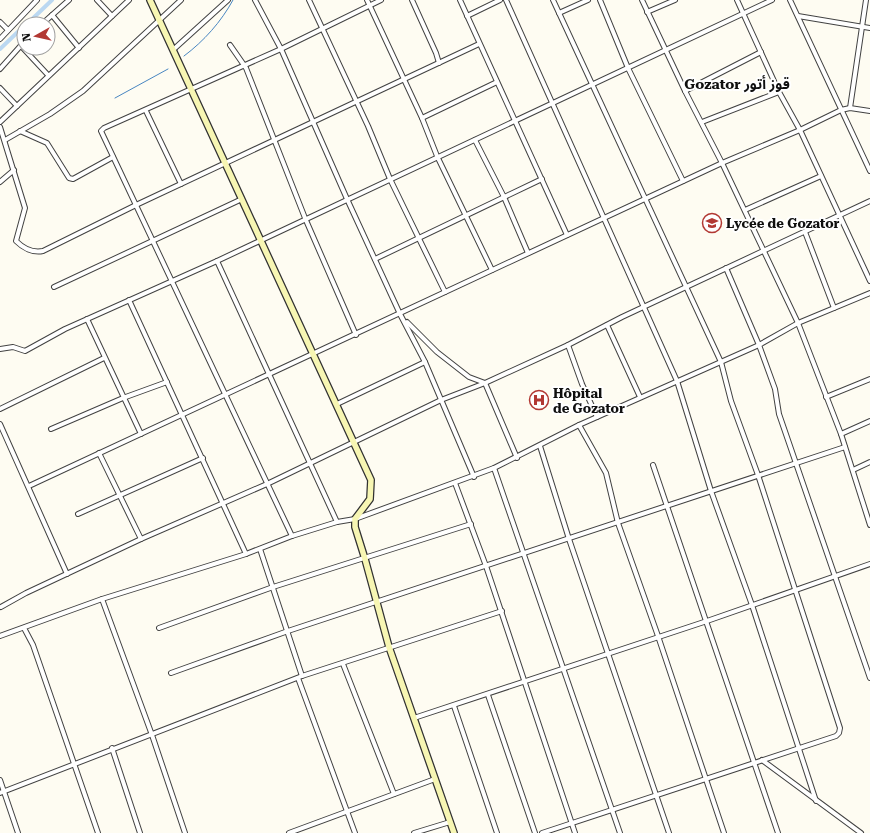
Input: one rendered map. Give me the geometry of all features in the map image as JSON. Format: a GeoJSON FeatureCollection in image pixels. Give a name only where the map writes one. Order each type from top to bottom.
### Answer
{"type":"FeatureCollection","features":[{"type":"Feature","properties":{"kind":"street"},"geometry":{"type":"LineString","coordinates":[[0,39],[36,0]]}},
{"type":"Feature","properties":{"kind":"street"},"geometry":{"type":"LineString","coordinates":[[69,0],[52,15],[79,48]]}},
{"type":"Feature","properties":{"kind":"street"},"geometry":{"type":"LineString","coordinates":[[98,0],[112,16]]}},
{"type":"Feature","properties":{"kind":"street"},"geometry":{"type":"LineString","coordinates":[[0,122],[129,0]]}},
{"type":"Feature","properties":{"kind":"street"},"geometry":{"type":"LineString","coordinates":[[150,0],[337,404],[352,443],[371,480],[370,499],[355,519],[355,527],[389,647],[454,833]]}},
{"type":"Feature","properties":{"kind":"street"},"geometry":{"type":"LineString","coordinates":[[5,140],[83,91],[181,0]]}},
{"type":"Feature","properties":{"kind":"street"},"geometry":{"type":"LineString","coordinates":[[174,50],[228,0]]}},
{"type":"Feature","properties":{"kind":"street"},"geometry":{"type":"LineString","coordinates":[[255,0],[281,49],[347,199],[400,314],[425,362],[474,477]]}},
{"type":"Feature","properties":{"kind":"street"},"geometry":{"type":"LineString","coordinates":[[309,0],[357,102],[390,179],[445,292]]}},
{"type":"Feature","properties":{"kind":"street"},"geometry":{"type":"LineString","coordinates":[[367,0],[422,118],[437,156],[492,270]]}},
{"type":"Feature","properties":{"kind":"street"},"geometry":{"type":"LineString","coordinates":[[292,536],[101,131],[104,128],[146,111],[281,49],[381,0]]}},
{"type":"Feature","properties":{"kind":"street"},"geometry":{"type":"LineString","coordinates":[[412,0],[439,63]]}},
{"type":"Feature","properties":{"kind":"street"},"geometry":{"type":"LineString","coordinates":[[460,0],[567,235]]}},
{"type":"Feature","properties":{"kind":"street"},"geometry":{"type":"LineString","coordinates":[[467,16],[500,0]]}},
{"type":"Feature","properties":{"kind":"street"},"geometry":{"type":"LineString","coordinates":[[506,0],[677,381],[711,491],[752,605],[816,801]]}},
{"type":"Feature","properties":{"kind":"street"},"geometry":{"type":"LineString","coordinates":[[542,833],[753,762],[836,736],[839,733],[840,728],[758,475],[731,401],[721,362],[685,288],[553,0]]}},
{"type":"Feature","properties":{"kind":"street"},"geometry":{"type":"LineString","coordinates":[[559,13],[588,0]]}},
{"type":"Feature","properties":{"kind":"street"},"geometry":{"type":"LineString","coordinates":[[600,0],[628,68],[684,181]]}},
{"type":"Feature","properties":{"kind":"street"},"geometry":{"type":"LineString","coordinates":[[642,0],[685,91],[702,122],[745,210],[798,323],[841,434],[870,525]]}},
{"type":"Feature","properties":{"kind":"street"},"geometry":{"type":"LineString","coordinates":[[647,12],[675,0]]}},
{"type":"Feature","properties":{"kind":"street"},"geometry":{"type":"LineString","coordinates":[[737,0],[779,92],[800,130],[870,282]]}},
{"type":"Feature","properties":{"kind":"street"},"geometry":{"type":"LineString","coordinates":[[1,350],[14,347],[25,351],[171,280],[216,261],[772,0]]}},
{"type":"Feature","properties":{"kind":"street"},"geometry":{"type":"LineString","coordinates":[[790,0],[841,110],[868,163],[870,171]]}},
{"type":"Feature","properties":{"kind":"street"},"geometry":{"type":"LineString","coordinates":[[850,108],[866,0]]}},
{"type":"Feature","properties":{"kind":"street"},"geometry":{"type":"LineString","coordinates":[[798,16],[870,28]]}},
{"type":"Feature","properties":{"kind":"street"},"geometry":{"type":"LineString","coordinates":[[0,22],[8,30]]}},
{"type":"Feature","properties":{"kind":"street"},"geometry":{"type":"LineString","coordinates":[[0,127],[25,208],[16,241],[33,251],[43,251],[136,205],[479,44]]}},
{"type":"Feature","properties":{"kind":"street"},"geometry":{"type":"LineString","coordinates":[[230,45],[245,65],[305,218],[356,335]]}},
{"type":"Feature","properties":{"kind":"street"},"geometry":{"type":"LineString","coordinates":[[0,69],[16,52]]}},
{"type":"Feature","properties":{"kind":"street"},"geometry":{"type":"LineString","coordinates":[[685,91],[760,52]]}},
{"type":"Feature","properties":{"kind":"street"},"geometry":{"type":"LineString","coordinates":[[33,56],[48,75]]}},
{"type":"Feature","properties":{"kind":"street"},"geometry":{"type":"LineString","coordinates":[[422,118],[497,82]]}},
{"type":"Feature","properties":{"kind":"street"},"geometry":{"type":"LineString","coordinates":[[0,88],[17,106]]}},
{"type":"Feature","properties":{"kind":"street"},"geometry":{"type":"LineString","coordinates":[[702,122],[779,92]]}},
{"type":"Feature","properties":{"kind":"street"},"geometry":{"type":"LineString","coordinates":[[29,486],[225,394],[356,335],[722,163],[800,130],[841,110],[850,108],[870,111]]}},
{"type":"Feature","properties":{"kind":"street"},"geometry":{"type":"LineString","coordinates":[[146,111],[181,184]]}},
{"type":"Feature","properties":{"kind":"street"},"geometry":{"type":"LineString","coordinates":[[20,131],[47,143],[69,178],[73,179],[113,157]]}},
{"type":"Feature","properties":{"kind":"street"},"geometry":{"type":"LineString","coordinates":[[475,140],[504,197],[528,253]]}},
{"type":"Feature","properties":{"kind":"street"},"geometry":{"type":"LineString","coordinates":[[0,182],[14,170]]}},
{"type":"Feature","properties":{"kind":"street"},"geometry":{"type":"LineString","coordinates":[[745,210],[821,176]]}},
{"type":"Feature","properties":{"kind":"street"},"geometry":{"type":"LineString","coordinates":[[375,259],[542,179]]}},
{"type":"Feature","properties":{"kind":"street"},"geometry":{"type":"LineString","coordinates":[[54,287],[242,200]]}},
{"type":"Feature","properties":{"kind":"street"},"geometry":{"type":"LineString","coordinates":[[0,606],[141,539],[222,502],[267,484],[441,400],[485,383],[568,345],[726,268],[764,252],[870,201]]}},
{"type":"Feature","properties":{"kind":"street"},"geometry":{"type":"LineString","coordinates":[[805,232],[834,308]]}},
{"type":"Feature","properties":{"kind":"street"},"geometry":{"type":"LineString","coordinates":[[216,261],[337,522]]}},
{"type":"Feature","properties":{"kind":"street"},"geometry":{"type":"LineString","coordinates":[[726,268],[759,345],[775,389],[779,414],[870,678]]}},
{"type":"Feature","properties":{"kind":"street"},"geometry":{"type":"LineString","coordinates":[[0,637],[102,599],[246,554],[292,536],[337,522],[355,519],[474,477],[517,458],[580,425],[640,397],[759,345],[798,323],[870,293]]}},
{"type":"Feature","properties":{"kind":"street"},"geometry":{"type":"LineString","coordinates":[[129,300],[246,554]]}},
{"type":"Feature","properties":{"kind":"street"},"geometry":{"type":"LineString","coordinates":[[400,314],[437,352],[469,377],[485,383],[517,458]]}},
{"type":"Feature","properties":{"kind":"street"},"geometry":{"type":"LineString","coordinates":[[87,320],[141,434]]}},
{"type":"Feature","properties":{"kind":"street"},"geometry":{"type":"LineString","coordinates":[[607,325],[640,397]]}},
{"type":"Feature","properties":{"kind":"street"},"geometry":{"type":"LineString","coordinates":[[568,345],[582,384],[597,417]]}},
{"type":"Feature","properties":{"kind":"street"},"geometry":{"type":"LineString","coordinates":[[0,409],[104,358]]}},
{"type":"Feature","properties":{"kind":"street"},"geometry":{"type":"LineString","coordinates":[[337,404],[425,362]]}},
{"type":"Feature","properties":{"kind":"street"},"geometry":{"type":"LineString","coordinates":[[826,397],[870,379]]}},
{"type":"Feature","properties":{"kind":"street"},"geometry":{"type":"LineString","coordinates":[[51,429],[123,398],[167,382]]}},
{"type":"Feature","properties":{"kind":"street"},"geometry":{"type":"LineString","coordinates":[[841,434],[870,421]]}},
{"type":"Feature","properties":{"kind":"street"},"geometry":{"type":"LineString","coordinates":[[0,424],[67,574]]}},
{"type":"Feature","properties":{"kind":"street"},"geometry":{"type":"LineString","coordinates":[[580,425],[606,472],[618,523],[658,636],[724,833]]}},
{"type":"Feature","properties":{"kind":"street"},"geometry":{"type":"LineString","coordinates":[[540,446],[569,539],[669,833]]}},
{"type":"Feature","properties":{"kind":"street"},"geometry":{"type":"LineString","coordinates":[[172,673],[288,631],[845,447]]}},
{"type":"Feature","properties":{"kind":"street"},"geometry":{"type":"LineString","coordinates":[[99,453],[141,539]]}},
{"type":"Feature","properties":{"kind":"street"},"geometry":{"type":"LineString","coordinates":[[78,514],[203,458]]}},
{"type":"Feature","properties":{"kind":"street"},"geometry":{"type":"LineString","coordinates":[[853,470],[870,462]]}},
{"type":"Feature","properties":{"kind":"street"},"geometry":{"type":"LineString","coordinates":[[653,465],[778,833]]}},
{"type":"Feature","properties":{"kind":"street"},"geometry":{"type":"LineString","coordinates":[[494,468],[620,833]]}},
{"type":"Feature","properties":{"kind":"street"},"geometry":{"type":"LineString","coordinates":[[456,483],[502,611],[524,682],[575,833]]}},
{"type":"Feature","properties":{"kind":"street"},"geometry":{"type":"LineString","coordinates":[[865,508],[870,506]]}},
{"type":"Feature","properties":{"kind":"street"},"geometry":{"type":"LineString","coordinates":[[159,628],[273,587],[365,559],[471,524]]}},
{"type":"Feature","properties":{"kind":"street"},"geometry":{"type":"LineString","coordinates":[[260,549],[288,631],[300,677],[355,833]]}},
{"type":"Feature","properties":{"kind":"street"},"geometry":{"type":"LineString","coordinates":[[414,718],[488,695],[563,668],[796,591],[870,564]]}},
{"type":"Feature","properties":{"kind":"street"},"geometry":{"type":"LineString","coordinates":[[102,599],[152,735],[185,833]]}},
{"type":"Feature","properties":{"kind":"street"},"geometry":{"type":"LineString","coordinates":[[2,792],[112,748],[152,735],[300,677],[502,611]]}},
{"type":"Feature","properties":{"kind":"street"},"geometry":{"type":"LineString","coordinates":[[24,628],[33,645],[98,833]]}},
{"type":"Feature","properties":{"kind":"street"},"geometry":{"type":"LineString","coordinates":[[343,664],[394,794]]}},
{"type":"Feature","properties":{"kind":"street"},"geometry":{"type":"LineString","coordinates":[[488,695],[535,833]]}},
{"type":"Feature","properties":{"kind":"street"},"geometry":{"type":"LineString","coordinates":[[454,706],[497,833]]}},
{"type":"Feature","properties":{"kind":"street"},"geometry":{"type":"LineString","coordinates":[[112,748],[140,833]]}},
{"type":"Feature","properties":{"kind":"street"},"geometry":{"type":"LineString","coordinates":[[762,760],[861,833]]}},
{"type":"Feature","properties":{"kind":"street"},"geometry":{"type":"LineString","coordinates":[[288,833],[435,779]]}},
{"type":"Feature","properties":{"kind":"street"},"geometry":{"type":"LineString","coordinates":[[0,780],[2,792],[18,833]]}},
{"type":"Feature","properties":{"kind":"street"},"geometry":{"type":"LineString","coordinates":[[414,833],[450,822]]}},
{"type":"Feature","properties":{"kind":"waterway"},"geometry":{"type":"LineString","coordinates":[[35,16],[52,0]]}},
{"type":"Feature","properties":{"kind":"waterway"},"geometry":{"type":"LineString","coordinates":[[184,56],[212,31],[233,0]]}},
{"type":"Feature","properties":{"kind":"waterway"},"geometry":{"type":"LineString","coordinates":[[0,49],[16,34]]}},
{"type":"Feature","properties":{"kind":"waterway"},"geometry":{"type":"LineString","coordinates":[[115,98],[168,69]]}},
{"type":"Feature","properties":{"kind":"place","name":"Lycée de Gozator"},"geometry":{"type":"Point","coordinates":[712,223]}},
{"type":"Feature","properties":{"kind":"place","name":"Hôpital de Gozator"},"geometry":{"type":"Point","coordinates":[539,400]}},
{"type":"Feature","properties":{"kind":"district","name":"Gozator قوز أتور"},"geometry":{"type":"Point","coordinates":[737,84]}}]}
